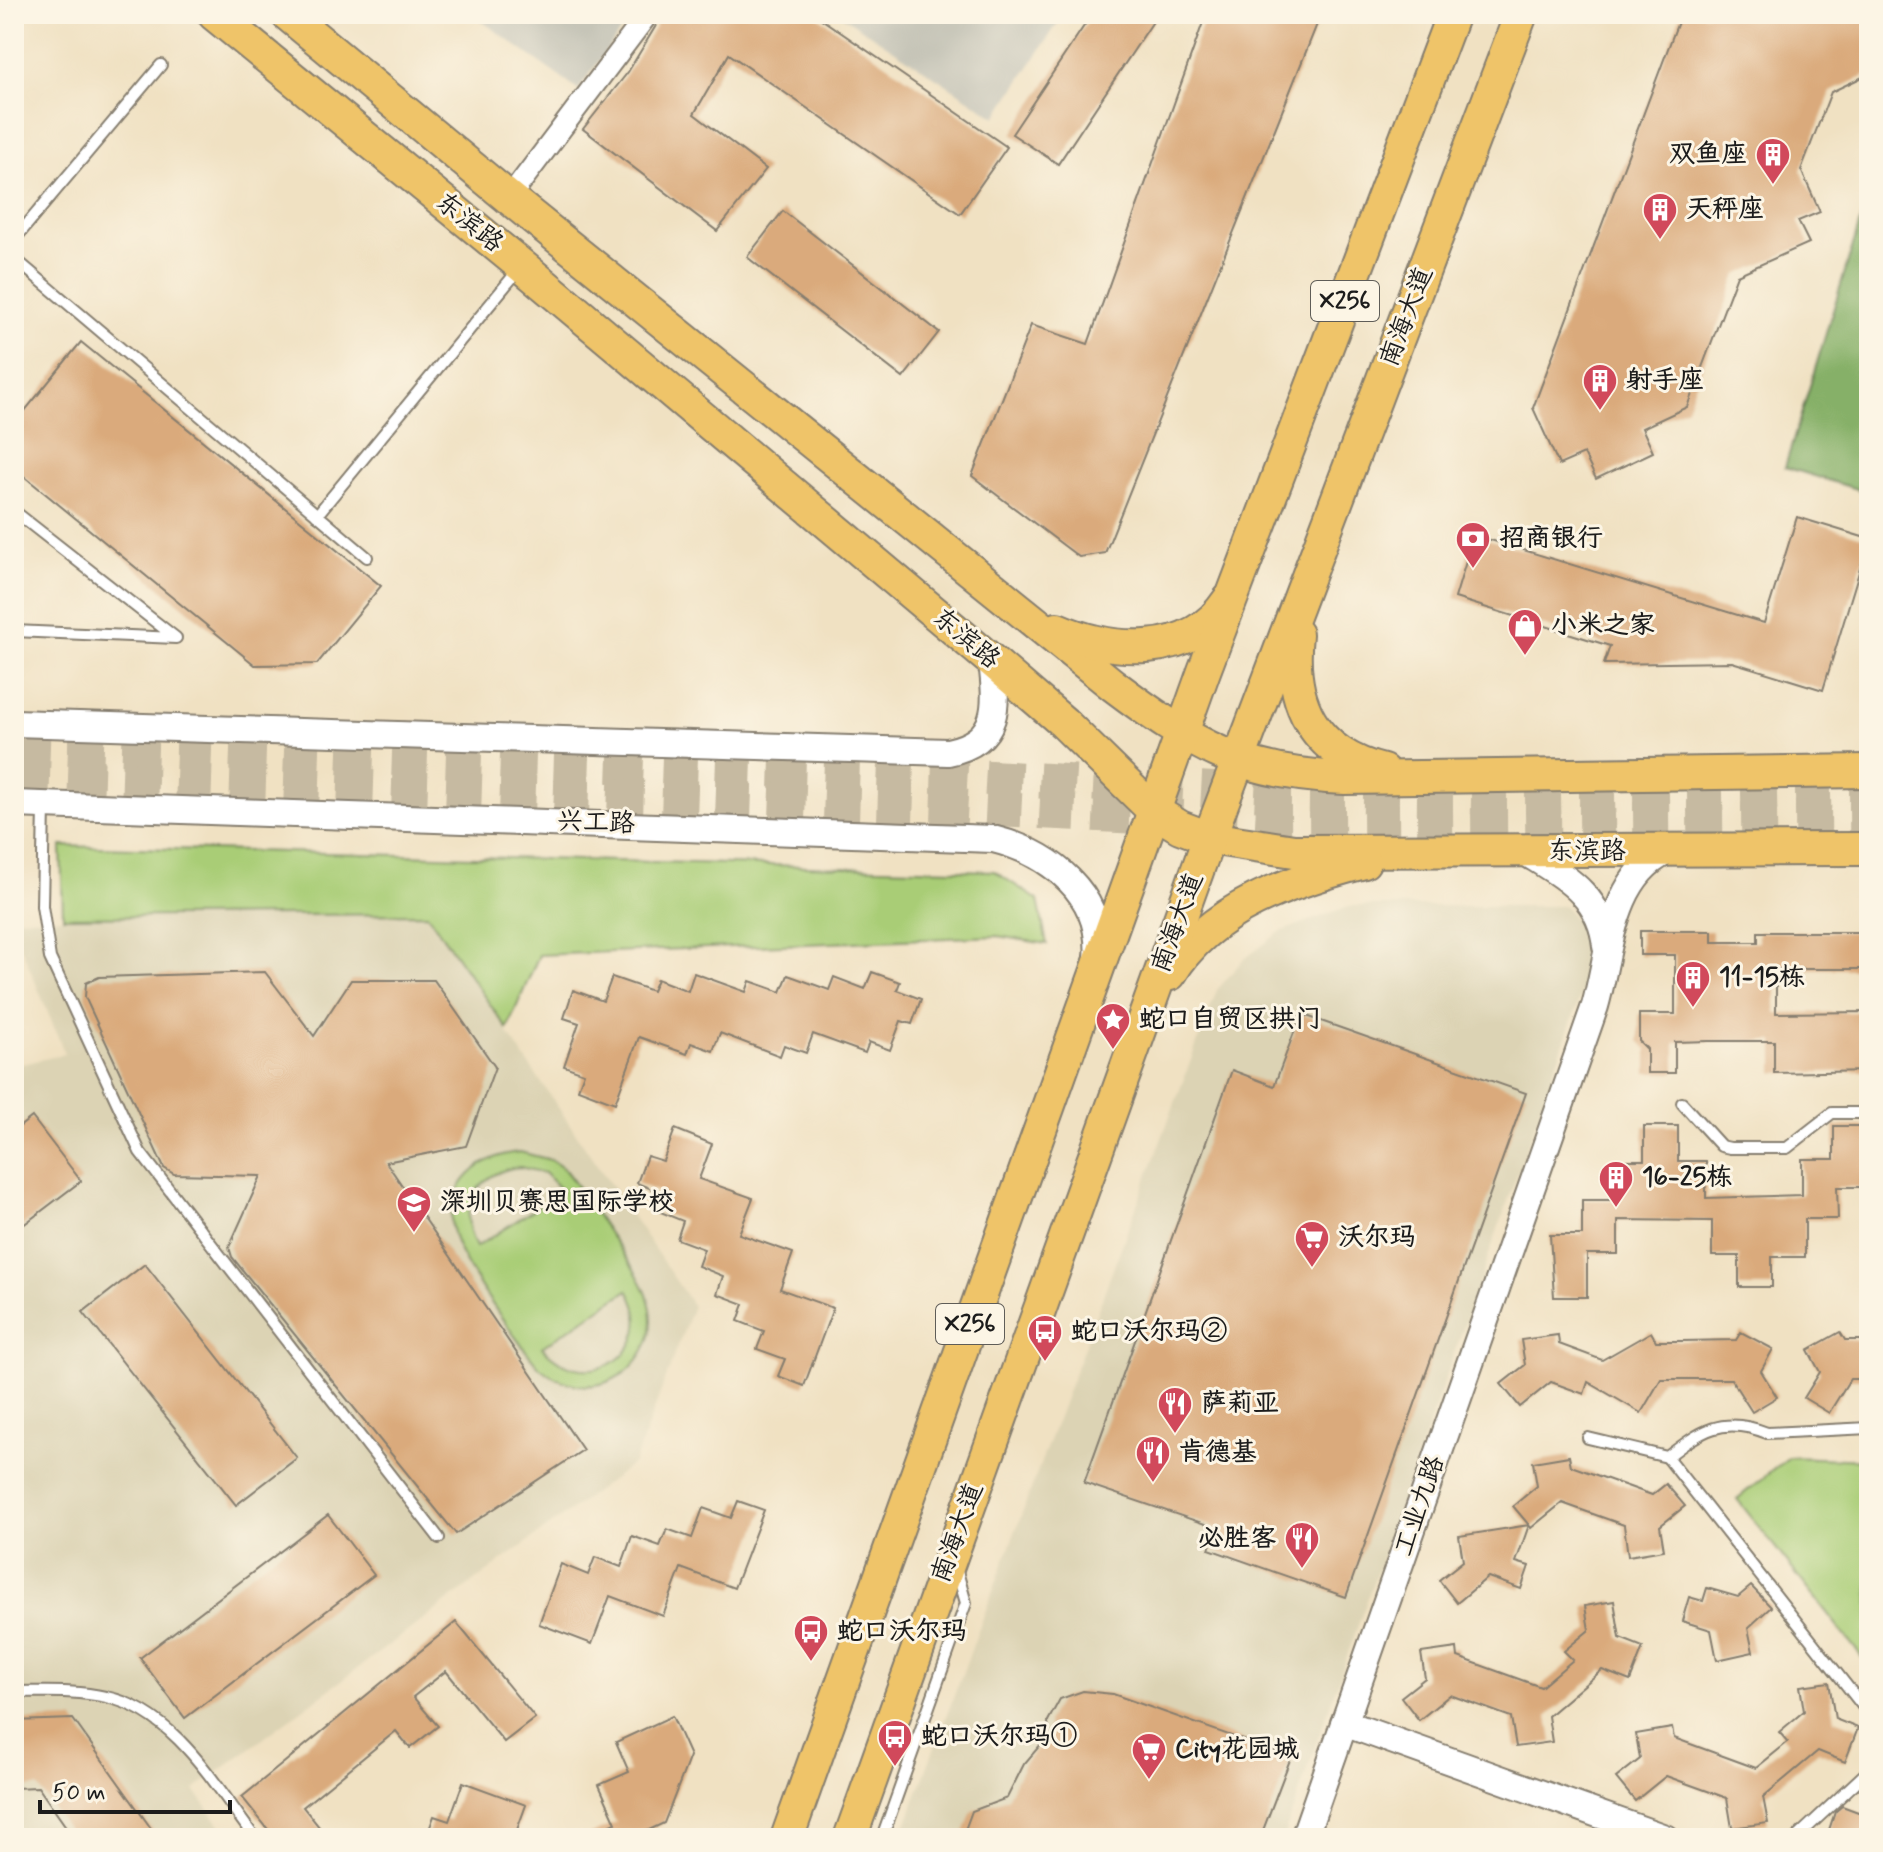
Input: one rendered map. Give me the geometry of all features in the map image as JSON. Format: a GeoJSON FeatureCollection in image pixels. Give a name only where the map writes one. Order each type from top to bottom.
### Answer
{"type":"FeatureCollection","features":[{"type":"Feature","properties":{"kind":"main road","name":"东滨路"},"geometry":{"type":"LineString","coordinates":[[214,14],[522,266],[992,661],[1064,723],[1154,811],[1180,827],[1209,838],[1294,851],[1527,853],[1869,849]]}},
{"type":"Feature","properties":{"kind":"main road","name":"东滨路"},"geometry":{"type":"LineString","coordinates":[[287,14],[509,198],[1113,685],[1181,734],[1238,761],[1299,776],[1430,778],[1869,771]]}},
{"type":"Feature","properties":{"kind":"main road","name":"X256"},"geometry":{"type":"LineString","coordinates":[[787,1838],[1181,734],[1453,14]]}},
{"type":"Feature","properties":{"kind":"main road","name":"南海大道"},"geometry":{"type":"LineString","coordinates":[[850,1838],[1209,838],[1521,14]]}},
{"type":"Feature","properties":{"kind":"main road"},"geometry":{"type":"LineString","coordinates":[[1305,588],[1297,630],[1294,677],[1308,720],[1343,754],[1370,767],[1430,778]]}},
{"type":"Feature","properties":{"kind":"main road"},"geometry":{"type":"LineString","coordinates":[[1014,603],[1058,630],[1093,642],[1132,648],[1183,639],[1222,611],[1237,589]]}},
{"type":"Feature","properties":{"kind":"main road"},"geometry":{"type":"LineString","coordinates":[[1146,1014],[1179,959],[1204,933],[1236,910],[1274,891],[1327,872],[1398,853]]}},
{"type":"Feature","properties":{"kind":"street"},"geometry":{"type":"LineString","coordinates":[[509,198],[648,14]]}},
{"type":"Feature","properties":{"kind":"street"},"geometry":{"type":"LineString","coordinates":[[14,723],[948,752],[973,744],[991,722],[995,702],[992,661]]}},
{"type":"Feature","properties":{"kind":"street","name":"兴工路"},"geometry":{"type":"LineString","coordinates":[[14,804],[993,839],[1022,846],[1049,860],[1069,878],[1084,898],[1097,926],[1097,967]]}},
{"type":"Feature","properties":{"kind":"street","name":"工业九路"},"geometry":{"type":"LineString","coordinates":[[1304,1838],[1595,1006],[1618,914],[1630,885],[1644,865],[1666,852]]}},
{"type":"Feature","properties":{"kind":"street","name":"工业九路"},"geometry":{"type":"LineString","coordinates":[[1527,853],[1588,896],[1604,933],[1605,966]]}},
{"type":"Feature","properties":{"kind":"street"},"geometry":{"type":"LineString","coordinates":[[1344,1723],[1665,1838]]}},
{"type":"Feature","properties":{"kind":"lane"},"geometry":{"type":"LineString","coordinates":[[14,240],[161,65]]}},
{"type":"Feature","properties":{"kind":"lane"},"geometry":{"type":"LineString","coordinates":[[14,258],[367,557]]}},
{"type":"Feature","properties":{"kind":"lane"},"geometry":{"type":"LineString","coordinates":[[317,515],[522,266]]}},
{"type":"Feature","properties":{"kind":"lane"},"geometry":{"type":"LineString","coordinates":[[14,511],[176,638],[14,631]]}},
{"type":"Feature","properties":{"kind":"lane"},"geometry":{"type":"LineString","coordinates":[[44,805],[42,906],[46,943],[140,1152],[439,1538]]}},
{"type":"Feature","properties":{"kind":"lane"},"geometry":{"type":"LineString","coordinates":[[1682,1103],[1721,1146],[1730,1148],[1787,1148],[1832,1113],[1869,1113]]}},
{"type":"Feature","properties":{"kind":"lane"},"geometry":{"type":"LineString","coordinates":[[1667,1457],[1706,1428],[1752,1427],[1767,1433],[1869,1428]]}},
{"type":"Feature","properties":{"kind":"lane"},"geometry":{"type":"LineString","coordinates":[[1588,1438],[1667,1457],[1869,1714]]}},
{"type":"Feature","properties":{"kind":"lane"},"geometry":{"type":"LineString","coordinates":[[882,1838],[966,1603],[952,1552]]}},
{"type":"Feature","properties":{"kind":"lane"},"geometry":{"type":"LineString","coordinates":[[14,1692],[78,1692],[110,1697],[140,1710],[181,1743],[255,1838]]}},
{"type":"Feature","properties":{"kind":"lane"},"geometry":{"type":"LineString","coordinates":[[1796,1838],[1869,1770]]}},
{"type":"Feature","properties":{"kind":"shaded area"},"geometry":{"type":"Polygon","coordinates":[[[472,14],[633,14],[578,90],[472,14]]]}},
{"type":"Feature","properties":{"kind":"shaded area"},"geometry":{"type":"Polygon","coordinates":[[[839,14],[1064,14],[996,117],[839,14]]]}},
{"type":"Feature","properties":{"kind":"shaded area"},"geometry":{"type":"Polygon","coordinates":[[[1349,906],[1565,906],[1597,949],[1283,1838],[901,1838],[1217,990],[1242,961],[1280,932],[1349,906]]]}},
{"type":"Feature","properties":{"kind":"shaded area"},"geometry":{"type":"Polygon","coordinates":[[[427,914],[693,1306],[634,1463],[194,1790],[230,1838],[14,1838],[14,1066],[65,1054],[14,930],[14,918],[427,914]]]}},
{"type":"Feature","properties":{"kind":"green space"},"geometry":{"type":"Polygon","coordinates":[[[1869,193],[1869,493],[1785,467],[1869,193]]]}},
{"type":"Feature","properties":{"kind":"green space"},"geometry":{"type":"Polygon","coordinates":[[[61,846],[994,871],[1038,900],[1047,944],[997,936],[539,955],[507,1029],[427,914],[63,917],[61,846]]]}},
{"type":"Feature","properties":{"kind":"green space"},"geometry":{"type":"Polygon","coordinates":[[[520,1152],[551,1160],[564,1169],[645,1289],[652,1319],[650,1334],[635,1363],[614,1379],[595,1385],[576,1384],[540,1368],[493,1306],[461,1253],[451,1223],[457,1193],[475,1169],[504,1155],[520,1152]],[[520,1167],[492,1176],[474,1194],[468,1219],[476,1247],[562,1191],[544,1173],[520,1167]],[[628,1290],[542,1347],[561,1362],[580,1369],[599,1368],[616,1360],[629,1348],[636,1331],[637,1312],[628,1290]]]}},
{"type":"Feature","properties":{"kind":"green space"},"geometry":{"type":"Polygon","coordinates":[[[1789,1457],[1869,1460],[1869,1666],[1737,1499],[1789,1457]]]}},
{"type":"Feature","properties":{"kind":"building"},"geometry":{"type":"Polygon","coordinates":[[[663,14],[814,14],[1007,147],[960,214],[729,54],[694,114],[766,169],[717,231],[583,129],[628,72],[663,14]]]}},
{"type":"Feature","properties":{"kind":"building"},"geometry":{"type":"Polygon","coordinates":[[[1092,14],[1158,14],[1058,164],[1012,134],[1092,14]]]}},
{"type":"Feature","properties":{"kind":"building"},"geometry":{"type":"Polygon","coordinates":[[[1206,14],[1321,14],[1105,553],[1079,557],[972,476],[1031,325],[1088,344],[1206,14]]]}},
{"type":"Feature","properties":{"kind":"building"},"geometry":{"type":"Polygon","coordinates":[[[1681,14],[1869,14],[1869,74],[1831,92],[1801,170],[1820,212],[1798,221],[1809,243],[1737,275],[1687,407],[1642,428],[1653,452],[1596,479],[1584,454],[1559,465],[1533,408],[1681,14]]]}},
{"type":"Feature","properties":{"kind":"building"},"geometry":{"type":"Polygon","coordinates":[[[783,211],[939,332],[903,378],[747,257],[783,211]]]}},
{"type":"Feature","properties":{"kind":"building"},"geometry":{"type":"Polygon","coordinates":[[[81,342],[381,586],[317,664],[255,665],[14,468],[14,424],[81,342]]]}},
{"type":"Feature","properties":{"kind":"building"},"geometry":{"type":"Polygon","coordinates":[[[1797,517],[1869,539],[1823,690],[1732,662],[1604,664],[1610,646],[1455,598],[1474,535],[1764,623],[1797,517]]]}},
{"type":"Feature","properties":{"kind":"building"},"geometry":{"type":"Polygon","coordinates":[[[1640,931],[1712,931],[1712,942],[1758,942],[1758,932],[1869,932],[1869,969],[1776,969],[1776,1013],[1869,1012],[1869,1071],[1774,1073],[1774,1041],[1709,1041],[1675,1042],[1675,1073],[1647,1073],[1647,1049],[1639,1041],[1639,1014],[1675,1014],[1675,955],[1640,955],[1640,931]]]}},
{"type":"Feature","properties":{"kind":"building"},"geometry":{"type":"Polygon","coordinates":[[[265,972],[314,1036],[351,980],[434,980],[495,1067],[466,1146],[386,1162],[583,1450],[456,1534],[232,1257],[229,1247],[261,1176],[174,1174],[164,1168],[85,997],[86,983],[99,977],[265,972]]]}},
{"type":"Feature","properties":{"kind":"building"},"geometry":{"type":"Polygon","coordinates":[[[872,972],[900,982],[897,990],[921,999],[912,1024],[901,1021],[890,1050],[869,1042],[865,1053],[813,1034],[806,1053],[784,1045],[780,1056],[720,1033],[713,1051],[691,1043],[687,1054],[639,1037],[615,1103],[578,1089],[584,1073],[564,1066],[579,1023],[564,1018],[573,990],[603,1001],[612,977],[652,991],[657,979],[688,991],[694,973],[746,992],[750,981],[781,992],[788,975],[829,990],[834,977],[865,989],[872,972]]]}},
{"type":"Feature","properties":{"kind":"building","name":"沃尔玛"},"geometry":{"type":"Polygon","coordinates":[[[1301,1014],[1526,1093],[1346,1597],[1209,1549],[1217,1528],[1084,1483],[1232,1070],[1274,1086],[1301,1014]]]}},
{"type":"Feature","properties":{"kind":"building"},"geometry":{"type":"Polygon","coordinates":[[[32,1117],[81,1181],[14,1232],[14,1131],[32,1117]]]}},
{"type":"Feature","properties":{"kind":"building","name":"16-25栋"},"geometry":{"type":"Polygon","coordinates":[[[1644,1126],[1678,1126],[1678,1161],[1706,1161],[1706,1198],[1802,1195],[1802,1159],[1834,1159],[1834,1126],[1868,1126],[1869,1187],[1837,1187],[1838,1219],[1805,1219],[1805,1257],[1772,1257],[1772,1287],[1739,1287],[1739,1256],[1712,1256],[1712,1221],[1618,1220],[1618,1254],[1587,1254],[1587,1297],[1554,1297],[1550,1235],[1582,1235],[1582,1200],[1615,1200],[1615,1160],[1644,1160],[1644,1126]]]}},
{"type":"Feature","properties":{"kind":"building"},"geometry":{"type":"Polygon","coordinates":[[[675,1129],[712,1144],[699,1179],[753,1198],[739,1234],[793,1253],[780,1289],[833,1308],[804,1386],[778,1376],[785,1359],[757,1349],[764,1331],[738,1321],[744,1304],[717,1294],[723,1276],[698,1266],[704,1249],[677,1239],[683,1221],[658,1211],[664,1194],[637,1183],[647,1156],[663,1161],[675,1129]]]}},
{"type":"Feature","properties":{"kind":"building"},"geometry":{"type":"Polygon","coordinates":[[[145,1264],[297,1458],[236,1505],[83,1312],[145,1264]]]}},
{"type":"Feature","properties":{"kind":"building"},"geometry":{"type":"Polygon","coordinates":[[[1651,1332],[1656,1341],[1682,1341],[1736,1340],[1741,1332],[1773,1349],[1761,1371],[1777,1397],[1752,1412],[1731,1379],[1661,1379],[1641,1413],[1588,1382],[1584,1394],[1551,1382],[1520,1407],[1501,1384],[1525,1365],[1521,1340],[1558,1335],[1559,1344],[1602,1360],[1651,1332]]]}},
{"type":"Feature","properties":{"kind":"building"},"geometry":{"type":"Polygon","coordinates":[[[1840,1332],[1845,1340],[1869,1340],[1869,1379],[1850,1379],[1829,1413],[1804,1398],[1820,1372],[1808,1350],[1840,1332]]]}},
{"type":"Feature","properties":{"kind":"building"},"geometry":{"type":"Polygon","coordinates":[[[1569,1456],[1571,1466],[1652,1495],[1666,1484],[1685,1506],[1660,1526],[1664,1550],[1628,1556],[1624,1525],[1562,1503],[1531,1528],[1513,1506],[1537,1486],[1533,1462],[1569,1456]]]}},
{"type":"Feature","properties":{"kind":"building"},"geometry":{"type":"Polygon","coordinates":[[[738,1501],[764,1510],[734,1588],[681,1568],[663,1616],[610,1596],[592,1644],[539,1624],[561,1564],[588,1575],[595,1557],[621,1567],[632,1536],[660,1546],[667,1529],[692,1538],[703,1508],[731,1518],[738,1501]]]}},
{"type":"Feature","properties":{"kind":"building"},"geometry":{"type":"Polygon","coordinates":[[[328,1515],[374,1575],[185,1718],[140,1658],[328,1515]]]}},
{"type":"Feature","properties":{"kind":"building"},"geometry":{"type":"Polygon","coordinates":[[[1529,1525],[1516,1562],[1529,1566],[1521,1589],[1488,1577],[1457,1603],[1439,1580],[1463,1561],[1459,1536],[1529,1525]]]}},
{"type":"Feature","properties":{"kind":"building"},"geometry":{"type":"Polygon","coordinates":[[[1751,1586],[1771,1607],[1748,1628],[1753,1652],[1717,1660],[1711,1630],[1682,1621],[1689,1597],[1703,1601],[1707,1588],[1738,1597],[1751,1586]]]}},
{"type":"Feature","properties":{"kind":"building"},"geometry":{"type":"Polygon","coordinates":[[[1614,1601],[1620,1638],[1643,1647],[1630,1681],[1602,1670],[1548,1716],[1552,1742],[1516,1747],[1511,1717],[1450,1695],[1419,1720],[1401,1697],[1425,1678],[1421,1653],[1457,1648],[1458,1657],[1541,1687],[1573,1660],[1564,1651],[1589,1630],[1585,1606],[1614,1601]]]}},
{"type":"Feature","properties":{"kind":"building"},"geometry":{"type":"Polygon","coordinates":[[[456,1622],[535,1718],[504,1742],[446,1671],[413,1697],[438,1726],[410,1748],[396,1731],[303,1807],[328,1838],[275,1838],[242,1797],[456,1622]]]}},
{"type":"Feature","properties":{"kind":"building"},"geometry":{"type":"Polygon","coordinates":[[[1829,1682],[1835,1719],[1858,1728],[1845,1762],[1818,1751],[1763,1797],[1768,1823],[1732,1828],[1727,1798],[1666,1776],[1635,1801],[1616,1778],[1640,1759],[1636,1734],[1672,1728],[1674,1738],[1756,1768],[1788,1742],[1779,1732],[1804,1711],[1800,1686],[1829,1682]]]}},
{"type":"Feature","properties":{"kind":"building","name":"City花园城"},"geometry":{"type":"Polygon","coordinates":[[[1083,1691],[1113,1694],[1291,1757],[1260,1838],[962,1838],[972,1811],[1007,1798],[1024,1764],[1049,1735],[1048,1721],[1060,1699],[1083,1691]]]}},
{"type":"Feature","properties":{"kind":"building"},"geometry":{"type":"Polygon","coordinates":[[[672,1716],[690,1756],[664,1823],[632,1838],[582,1838],[616,1823],[599,1785],[629,1772],[616,1742],[672,1716]]]}},
{"type":"Feature","properties":{"kind":"building"},"geometry":{"type":"Polygon","coordinates":[[[73,1719],[158,1838],[74,1838],[38,1787],[14,1788],[14,1721],[73,1719]]]}},
{"type":"Feature","properties":{"kind":"building"},"geometry":{"type":"Polygon","coordinates":[[[463,1782],[526,1805],[514,1838],[426,1838],[434,1816],[449,1821],[463,1782]]]}},
{"type":"Feature","properties":{"kind":"building"},"geometry":{"type":"Polygon","coordinates":[[[1842,1806],[1869,1816],[1869,1838],[1842,1838],[1828,1833],[1835,1812],[1842,1806]]]}},
{"type":"Feature","properties":{"kind":"tunnel"},"geometry":{"type":"LineString","coordinates":[[14,746],[936,775],[1288,794],[1520,797],[1869,790]]}},
{"type":"Feature","properties":{"kind":"tunnel"},"geometry":{"type":"LineString","coordinates":[[14,777],[933,806],[1288,823],[1869,818]]}},
{"type":"Feature","properties":{"kind":"place","name":"双鱼座"},"geometry":{"type":"Point","coordinates":[1773,186]}},
{"type":"Feature","properties":{"kind":"place","name":"天秤座"},"geometry":{"type":"Point","coordinates":[1660,241]}},
{"type":"Feature","properties":{"kind":"place","name":"射手座"},"geometry":{"type":"Point","coordinates":[1600,412]}},
{"type":"Feature","properties":{"kind":"place","name":"招商银行"},"geometry":{"type":"Point","coordinates":[1473,570]}},
{"type":"Feature","properties":{"kind":"place","name":"小米之家"},"geometry":{"type":"Point","coordinates":[1525,657]}},
{"type":"Feature","properties":{"kind":"place","name":"11-15栋"},"geometry":{"type":"Point","coordinates":[1693,1009]}},
{"type":"Feature","properties":{"kind":"place","name":"蛇口自贸区拱门"},"geometry":{"type":"Point","coordinates":[1113,1051]}},
{"type":"Feature","properties":{"kind":"place","name":"16-25栋"},"geometry":{"type":"Point","coordinates":[1616,1209]}},
{"type":"Feature","properties":{"kind":"place","name":"深圳贝赛思国际学校"},"geometry":{"type":"Point","coordinates":[414,1234]}},
{"type":"Feature","properties":{"kind":"place","name":"沃尔玛"},"geometry":{"type":"Point","coordinates":[1312,1269]}},
{"type":"Feature","properties":{"kind":"place","name":"蛇口沃尔玛②"},"geometry":{"type":"Point","coordinates":[1045,1363]}},
{"type":"Feature","properties":{"kind":"place","name":"萨莉亚"},"geometry":{"type":"Point","coordinates":[1175,1435]}},
{"type":"Feature","properties":{"kind":"place","name":"肯德基"},"geometry":{"type":"Point","coordinates":[1153,1484]}},
{"type":"Feature","properties":{"kind":"place","name":"必胜客"},"geometry":{"type":"Point","coordinates":[1302,1570]}},
{"type":"Feature","properties":{"kind":"place","name":"蛇口沃尔玛"},"geometry":{"type":"Point","coordinates":[811,1663]}},
{"type":"Feature","properties":{"kind":"place","name":"蛇口沃尔玛①"},"geometry":{"type":"Point","coordinates":[895,1768]}},
{"type":"Feature","properties":{"kind":"place","name":"City花园城"},"geometry":{"type":"Point","coordinates":[1149,1781]}}]}
